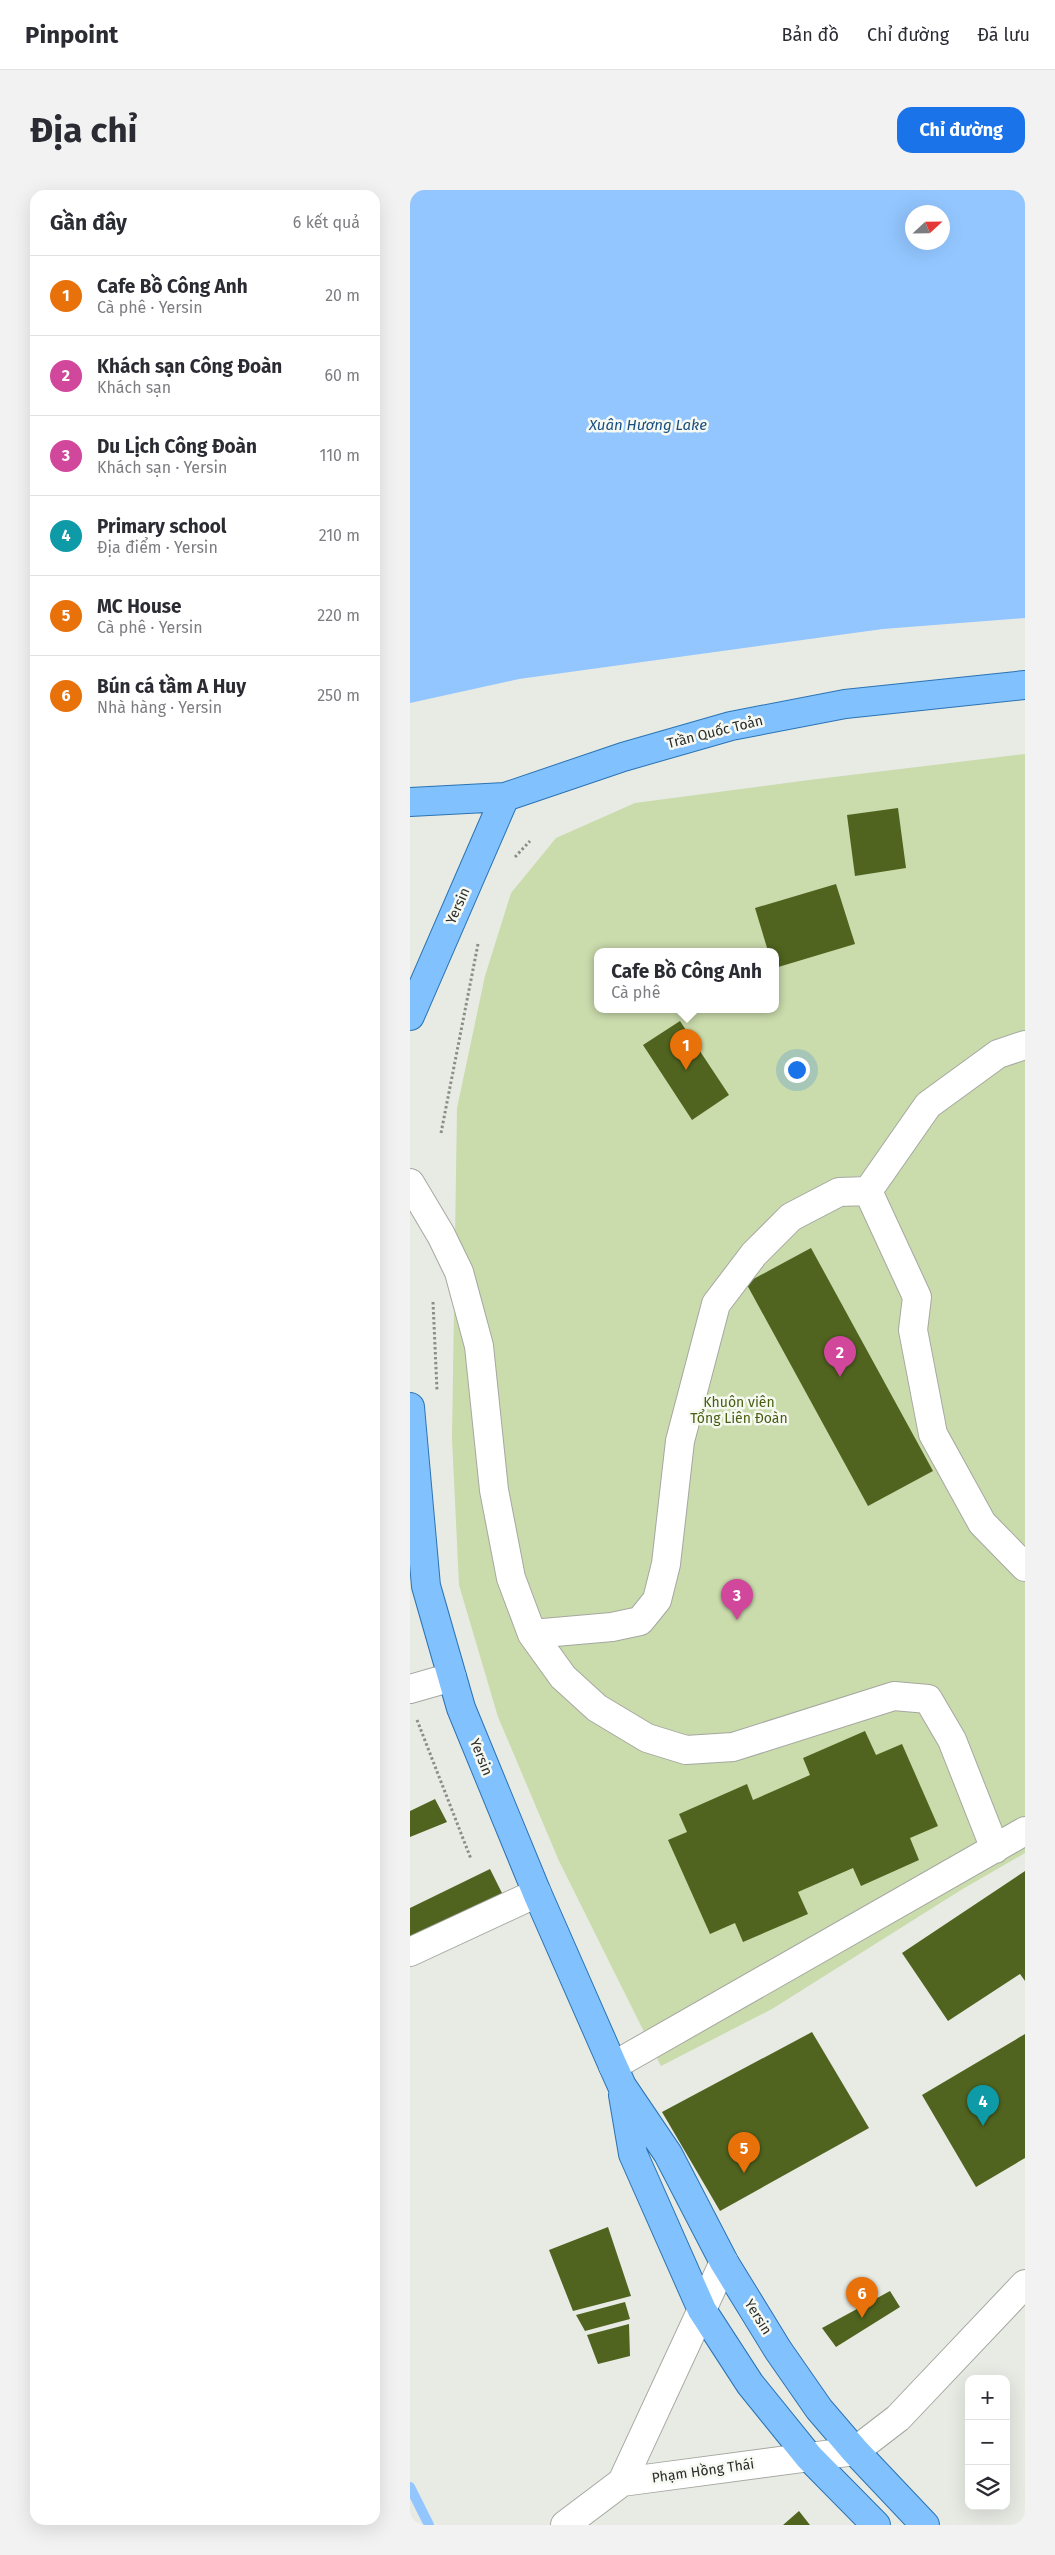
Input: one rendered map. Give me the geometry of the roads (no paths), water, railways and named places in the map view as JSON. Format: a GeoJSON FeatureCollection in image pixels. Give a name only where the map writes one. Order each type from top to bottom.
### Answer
{"type":"FeatureCollection","features":[{"type":"Feature","properties":{"kind":"main road","name":"Trần Quốc Toản"},"geometry":{"type":"LineString","coordinates":[[410,802],[505,797],[623,757],[731,726],[845,704],[1025,685]]}},
{"type":"Feature","properties":{"kind":"main road","name":"Yersin"},"geometry":{"type":"LineString","coordinates":[[410,1016],[505,797]]}},
{"type":"Feature","properties":{"kind":"main road","name":"Yersin"},"geometry":{"type":"LineString","coordinates":[[410,1407],[426,1586],[460,1708],[537,1893],[617,2076],[668,2154],[724,2262],[778,2350],[819,2409],[855,2452],[925,2525]]}},
{"type":"Feature","properties":{"kind":"main road","name":"Yersin"},"geometry":{"type":"LineString","coordinates":[[617,2076],[633,2154],[702,2310],[750,2384],[810,2457],[876,2525]]}},
{"type":"Feature","properties":{"kind":"street"},"geometry":{"type":"LineString","coordinates":[[868,1191],[928,1104],[998,1054],[1025,1044]]}},
{"type":"Feature","properties":{"kind":"street"},"geometry":{"type":"LineString","coordinates":[[410,1183],[441,1235],[459,1272],[477,1337],[494,1490],[511,1578],[532,1634],[563,1676],[597,1708],[646,1738],[686,1750],[733,1747],[894,1696],[928,1699],[952,1740],[995,1849]]}},
{"type":"Feature","properties":{"kind":"street"},"geometry":{"type":"LineString","coordinates":[[868,1191],[917,1297],[913,1330],[933,1434],[982,1524],[1025,1567]]}},
{"type":"Feature","properties":{"kind":"street"},"geometry":{"type":"LineString","coordinates":[[532,1634],[612,1627],[640,1621],[657,1600],[666,1564],[680,1441],[716,1304],[754,1254],[792,1217],[838,1192],[868,1191]]}},
{"type":"Feature","properties":{"kind":"street"},"geometry":{"type":"LineString","coordinates":[[410,1688],[452,1677]]}},
{"type":"Feature","properties":{"kind":"street"},"geometry":{"type":"LineString","coordinates":[[617,2076],[1025,1831]]}},
{"type":"Feature","properties":{"kind":"street"},"geometry":{"type":"LineString","coordinates":[[410,1952],[537,1893]]}},
{"type":"Feature","properties":{"kind":"street"},"geometry":{"type":"LineString","coordinates":[[622,2482],[724,2262]]}},
{"type":"Feature","properties":{"kind":"street"},"geometry":{"type":"LineString","coordinates":[[855,2452],[898,2418],[1025,2284]]}},
{"type":"Feature","properties":{"kind":"street","name":"Phạm Hồng Thái"},"geometry":{"type":"LineString","coordinates":[[565,2525],[622,2482],[855,2452]]}},
{"type":"Feature","properties":{"kind":"water","name":"Xuân Hương Lake"},"geometry":{"type":"Polygon","coordinates":[[[410,190],[1025,190],[1025,618],[883,629],[519,679],[410,703],[410,190]]]}},
{"type":"Feature","properties":{"kind":"waterway"},"geometry":{"type":"LineString","coordinates":[[410,2487],[429,2525]]}},
{"type":"Feature","properties":{"kind":"place","name":"Cafe Bồ Công Anh"},"geometry":{"type":"Point","coordinates":[686,1070]}},
{"type":"Feature","properties":{"kind":"place","name":"Khách sạn Công Đoàn"},"geometry":{"type":"Point","coordinates":[840,1377]}},
{"type":"Feature","properties":{"kind":"place","name":"Du Lịch Công Đoàn"},"geometry":{"type":"Point","coordinates":[737,1620]}},
{"type":"Feature","properties":{"kind":"place","name":"Primary school"},"geometry":{"type":"Point","coordinates":[983,2126]}},
{"type":"Feature","properties":{"kind":"place","name":"MC House"},"geometry":{"type":"Point","coordinates":[744,2173]}},
{"type":"Feature","properties":{"kind":"place","name":"Bún cá tầm A Huy"},"geometry":{"type":"Point","coordinates":[862,2318]}},
{"type":"Feature","properties":{"kind":"park label","name":"Khuôn viên Tổng Liên Đoàn"},"geometry":{"type":"Point","coordinates":[739,1410]}}]}
